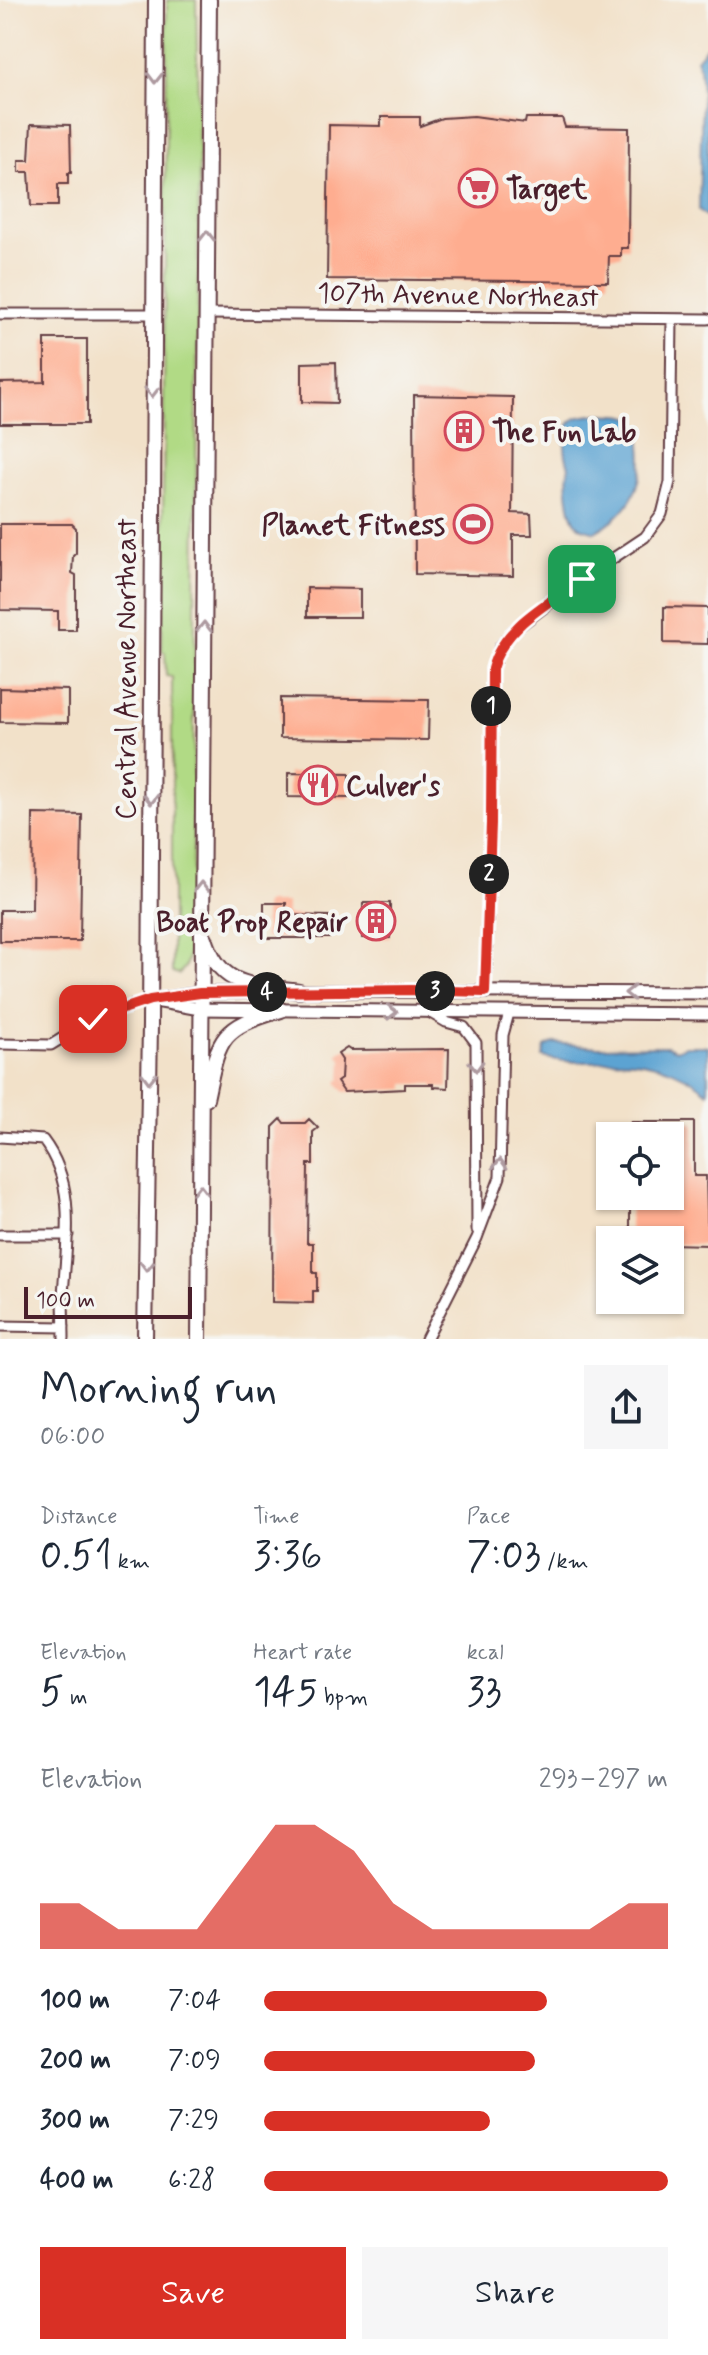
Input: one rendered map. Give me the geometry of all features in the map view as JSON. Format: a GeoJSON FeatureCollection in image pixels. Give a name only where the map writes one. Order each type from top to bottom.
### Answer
{"type":"FeatureCollection","features":[{"type":"Feature","properties":{"kind":"highway","name":"Central Avenue Northeast"},"geometry":{"type":"LineString","coordinates":[[145,1339],[156,0]]}},
{"type":"Feature","properties":{"kind":"highway"},"geometry":{"type":"LineString","coordinates":[[199,1339],[209,0]]}},
{"type":"Feature","properties":{"kind":"highway"},"geometry":{"type":"LineString","coordinates":[[201,923],[210,956],[229,978],[244,984],[299,991]]}},
{"type":"Feature","properties":{"kind":"highway"},"geometry":{"type":"LineString","coordinates":[[200,1127],[218,1046],[246,1022],[281,1010]]}},
{"type":"Feature","properties":{"kind":"street"},"geometry":{"type":"LineString","coordinates":[[0,314],[152,314]]}},
{"type":"Feature","properties":{"kind":"street","name":"107th Avenue Northeast"},"geometry":{"type":"LineString","coordinates":[[207,314],[708,319]]}},
{"type":"Feature","properties":{"kind":"street"},"geometry":{"type":"LineString","coordinates":[[485,992],[491,823],[490,684],[495,657],[514,630],[645,537],[662,514],[670,482],[672,319]]}},
{"type":"Feature","properties":{"kind":"street"},"geometry":{"type":"LineString","coordinates":[[0,1044],[51,1045],[93,1019],[150,1000],[200,993],[708,993]]}},
{"type":"Feature","properties":{"kind":"street"},"geometry":{"type":"LineString","coordinates":[[150,1000],[200,1009],[708,1016]]}},
{"type":"Feature","properties":{"kind":"street"},"geometry":{"type":"LineString","coordinates":[[429,1012],[446,1022],[464,1027],[476,1043],[477,1238]]}},
{"type":"Feature","properties":{"kind":"street"},"geometry":{"type":"LineString","coordinates":[[426,1339],[477,1238],[500,1177],[503,1035],[509,1013]]}},
{"type":"Feature","properties":{"kind":"street"},"geometry":{"type":"LineString","coordinates":[[0,1137],[43,1140],[65,1184],[68,1235],[63,1297],[64,1339]]}},
{"type":"Feature","properties":{"kind":"street"},"geometry":{"type":"LineString","coordinates":[[0,1235],[68,1235]]}},
{"type":"Feature","properties":{"kind":"street"},"geometry":{"type":"LineString","coordinates":[[0,1326],[64,1327]]}},
{"type":"Feature","properties":{"kind":"green space"},"geometry":{"type":"Polygon","coordinates":[[[167,0],[196,0],[199,163],[192,941],[185,967],[179,974],[172,972],[172,677],[166,676],[165,652],[162,652],[167,0]]]}},
{"type":"Feature","properties":{"kind":"water"},"geometry":{"type":"Polygon","coordinates":[[[708,45],[706,216],[699,210],[702,94],[700,68],[696,59],[708,45]]]}},
{"type":"Feature","properties":{"kind":"water"},"geometry":{"type":"Polygon","coordinates":[[[599,414],[623,416],[636,421],[641,433],[642,460],[633,497],[617,516],[595,532],[579,526],[572,513],[565,439],[566,431],[574,420],[599,414]]]}},
{"type":"Feature","properties":{"kind":"water"},"geometry":{"type":"Polygon","coordinates":[[[554,1043],[598,1047],[667,1046],[676,1050],[685,1046],[708,1046],[708,1092],[673,1071],[647,1063],[620,1060],[574,1062],[543,1057],[545,1047],[554,1043]]]}},
{"type":"Feature","properties":{"kind":"building","name":"Target"},"geometry":{"type":"Polygon","coordinates":[[[474,116],[525,123],[526,118],[562,118],[565,127],[629,128],[628,248],[621,248],[621,256],[609,256],[608,282],[327,279],[329,125],[381,126],[381,117],[420,117],[420,126],[442,118],[474,116]]]}},
{"type":"Feature","properties":{"kind":"building"},"geometry":{"type":"Polygon","coordinates":[[[31,124],[70,125],[71,173],[68,173],[68,184],[58,184],[58,206],[31,206],[29,172],[19,172],[19,160],[29,160],[31,124]]]}},
{"type":"Feature","properties":{"kind":"building"},"geometry":{"type":"Polygon","coordinates":[[[45,339],[87,339],[87,424],[0,424],[0,383],[45,382],[45,339]]]}},
{"type":"Feature","properties":{"kind":"building"},"geometry":{"type":"Polygon","coordinates":[[[336,362],[337,403],[302,402],[302,363],[336,362]]]}},
{"type":"Feature","properties":{"kind":"building","name":"Planet Fitness"},"geometry":{"type":"Polygon","coordinates":[[[414,395],[513,397],[512,513],[531,514],[532,535],[513,535],[513,576],[415,574],[414,395]]]}},
{"type":"Feature","properties":{"kind":"building"},"geometry":{"type":"Polygon","coordinates":[[[0,524],[72,524],[76,528],[72,573],[76,575],[76,630],[58,630],[58,611],[0,610],[0,524]]]}},
{"type":"Feature","properties":{"kind":"building"},"geometry":{"type":"Polygon","coordinates":[[[307,588],[360,589],[360,617],[307,617],[307,588]]]}},
{"type":"Feature","properties":{"kind":"building"},"geometry":{"type":"Polygon","coordinates":[[[664,607],[708,608],[708,644],[664,643],[664,607]]]}},
{"type":"Feature","properties":{"kind":"building"},"geometry":{"type":"Polygon","coordinates":[[[0,688],[68,690],[68,723],[0,722],[0,688]]]}},
{"type":"Feature","properties":{"kind":"building"},"geometry":{"type":"Polygon","coordinates":[[[280,698],[429,700],[428,740],[280,738],[280,698]]]}},
{"type":"Feature","properties":{"kind":"building","name":"Culver's"},"geometry":{"type":"Polygon","coordinates":[[[288,773],[349,774],[349,798],[288,797],[288,773]]]}},
{"type":"Feature","properties":{"kind":"building"},"geometry":{"type":"Polygon","coordinates":[[[33,814],[82,815],[80,941],[0,941],[0,910],[32,910],[33,814]]]}},
{"type":"Feature","properties":{"kind":"building"},"geometry":{"type":"Polygon","coordinates":[[[264,903],[286,903],[286,915],[329,916],[329,938],[264,938],[264,903]]]}},
{"type":"Feature","properties":{"kind":"building","name":"Boat Prop Repair"},"geometry":{"type":"Polygon","coordinates":[[[363,903],[390,903],[390,938],[363,938],[363,903]]]}},
{"type":"Feature","properties":{"kind":"building"},"geometry":{"type":"Polygon","coordinates":[[[347,1048],[449,1049],[448,1088],[433,1087],[433,1084],[405,1084],[405,1089],[344,1092],[337,1082],[341,1079],[342,1060],[338,1054],[347,1048]]]}},
{"type":"Feature","properties":{"kind":"building"},"geometry":{"type":"Polygon","coordinates":[[[281,1119],[284,1123],[305,1123],[309,1119],[318,1128],[313,1132],[313,1164],[308,1164],[307,1243],[313,1243],[313,1273],[317,1273],[313,1303],[272,1302],[273,1127],[281,1119]]]}},
{"type":"Feature","properties":{"kind":"building"},"geometry":{"type":"Polygon","coordinates":[[[684,1122],[694,1122],[694,1176],[706,1176],[708,1245],[684,1244],[684,1226],[630,1226],[630,1210],[684,1210],[684,1122]]]}},
{"type":"Feature","properties":{"kind":"place","name":"Target"},"geometry":{"type":"Point","coordinates":[478,188]}},
{"type":"Feature","properties":{"kind":"place","name":"The Fun Lab"},"geometry":{"type":"Point","coordinates":[464,431]}},
{"type":"Feature","properties":{"kind":"place","name":"Planet Fitness"},"geometry":{"type":"Point","coordinates":[473,524]}},
{"type":"Feature","properties":{"kind":"place","name":"Culver's"},"geometry":{"type":"Point","coordinates":[318,785]}},
{"type":"Feature","properties":{"kind":"place","name":"Boat Prop Repair"},"geometry":{"type":"Point","coordinates":[376,921]}},
{"type":"Feature","properties":{"kind":"route"},"geometry":{"type":"LineString","coordinates":[[93,1019],[150,1000],[200,993],[485,992],[492,669],[500,647],[514,630],[582,579]]}}]}
